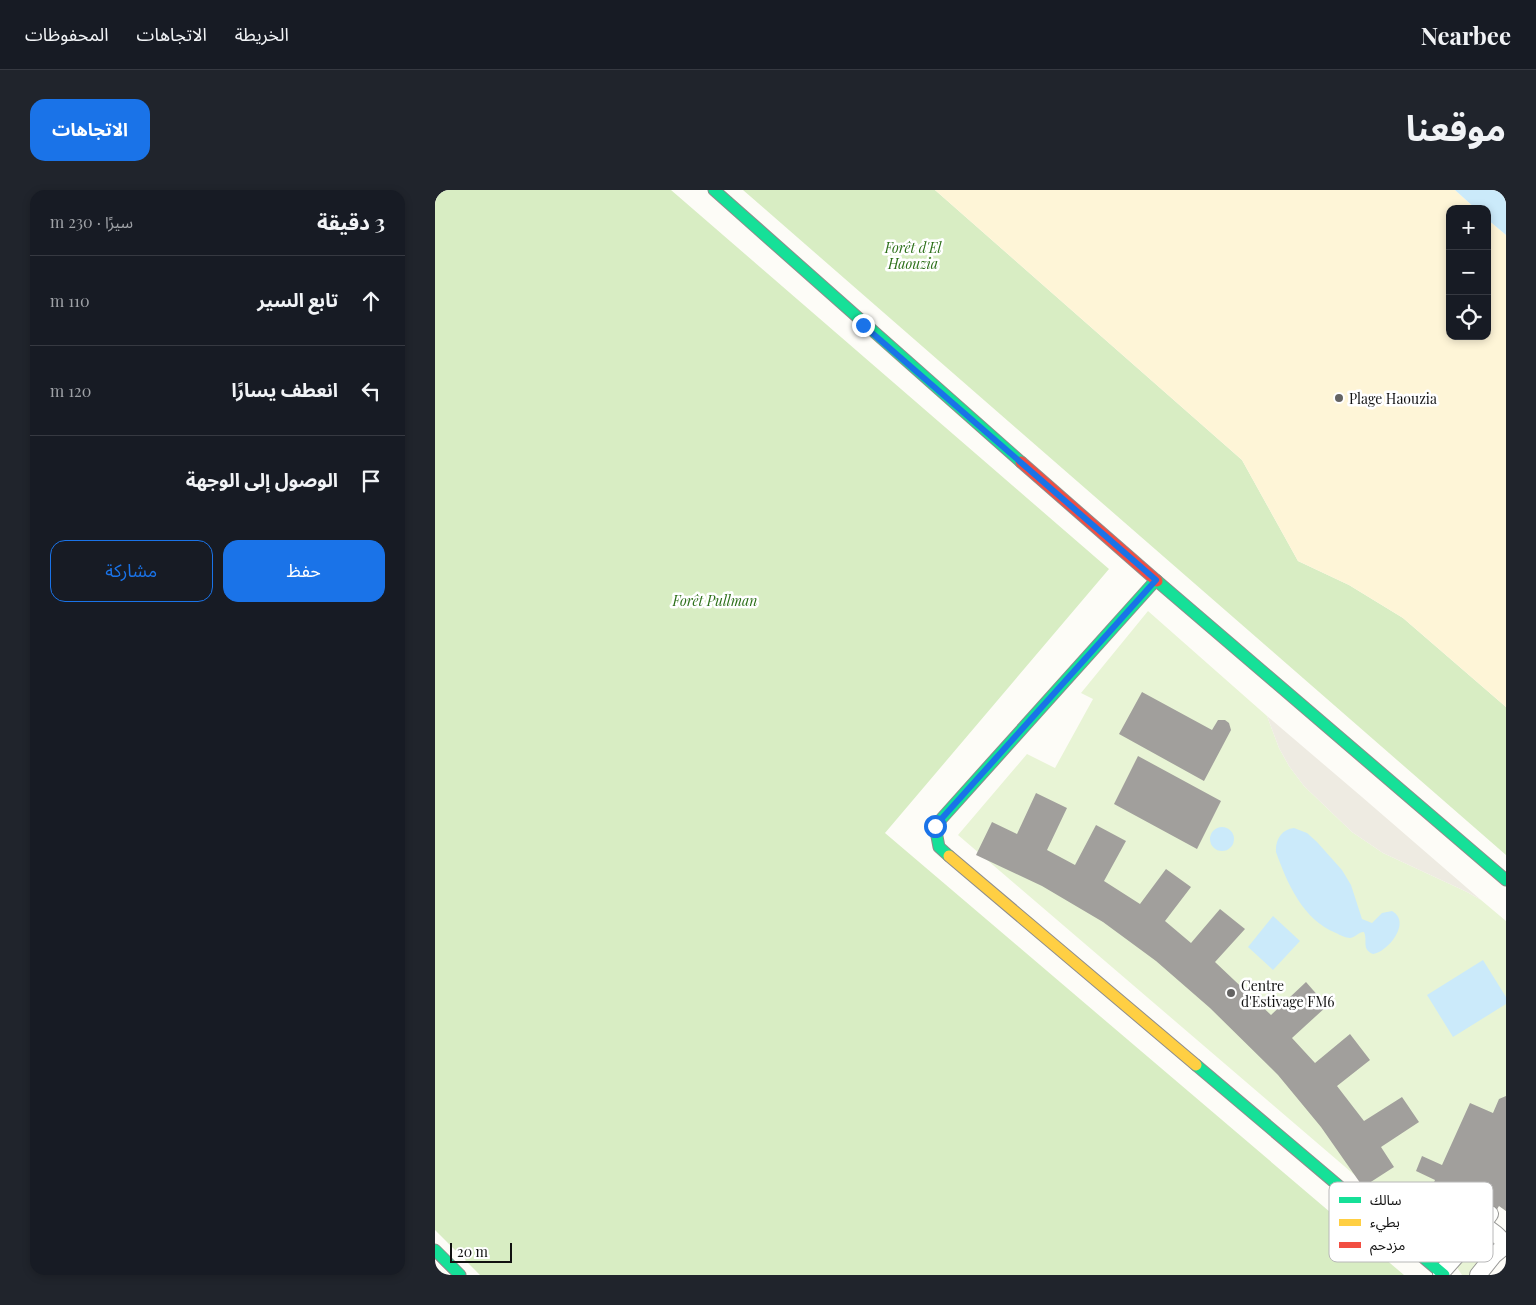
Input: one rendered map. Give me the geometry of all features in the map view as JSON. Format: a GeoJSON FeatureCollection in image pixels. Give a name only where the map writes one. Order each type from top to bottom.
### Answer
{"type":"FeatureCollection","features":[{"type":"Feature","properties":{"kind":"main road"},"geometry":{"type":"LineString","coordinates":[[715,190],[863,325],[1156,580],[1506,880]]}},
{"type":"Feature","properties":{"kind":"main road"},"geometry":{"type":"LineString","coordinates":[[1156,580],[935,826],[939,847],[1334,1182]]}},
{"type":"Feature","properties":{"kind":"main road"},"geometry":{"type":"LineString","coordinates":[[435,1250],[460,1275]]}},
{"type":"Feature","properties":{"kind":"main road"},"geometry":{"type":"LineString","coordinates":[[1429,1262],[1443,1274]]}},
{"type":"Feature","properties":{"kind":"street"},"geometry":{"type":"LineString","coordinates":[[1493,1232],[1506,1245],[1493,1256]]}},
{"type":"Feature","properties":{"kind":"street"},"geometry":{"type":"LineString","coordinates":[[1443,1274],[1452,1262]]}},
{"type":"Feature","properties":{"kind":"street"},"geometry":{"type":"LineString","coordinates":[[1478,1275],[1488,1262]]}},
{"type":"Feature","properties":{"kind":"green space","name":"Forêt Pullman"},"geometry":{"type":"Polygon","coordinates":[[[435,190],[671,190],[1109,569],[885,833],[1329,1211],[1329,1262],[1389,1262],[1404,1275],[480,1275],[435,1230],[435,190]]]}},
{"type":"Feature","properties":{"kind":"green space","name":"Forêt d'El Haouzia"},"geometry":{"type":"Polygon","coordinates":[[[743,190],[935,190],[1242,460],[1298,561],[1349,585],[1403,618],[1506,707],[1506,855],[743,190]]]}},
{"type":"Feature","properties":{"kind":"green space"},"geometry":{"type":"Polygon","coordinates":[[[1148,611],[1267,716],[1279,748],[1289,766],[1304,786],[1352,832],[1383,853],[1481,900],[1506,921],[1506,1211],[1499,1206],[1493,1208],[1493,1182],[1363,1182],[958,835],[1027,754],[1055,768],[1093,699],[1081,693],[1148,611]]]}},
{"type":"Feature","properties":{"kind":"green space"},"geometry":{"type":"Polygon","coordinates":[[[1493,1240],[1498,1243],[1493,1249],[1493,1240]]]}},
{"type":"Feature","properties":{"kind":"green space"},"geometry":{"type":"Polygon","coordinates":[[[1459,1262],[1483,1262],[1473,1275],[1462,1275],[1456,1266],[1459,1262]]]}},
{"type":"Feature","properties":{"kind":"sand","name":"Plage Haouzia"},"geometry":{"type":"Polygon","coordinates":[[[935,190],[1455,190],[1472,205],[1446,205],[1446,340],[1491,340],[1491,222],[1506,235],[1506,707],[1403,618],[1349,585],[1298,561],[1242,460],[935,190]]]}},
{"type":"Feature","properties":{"kind":"shaded area"},"geometry":{"type":"Polygon","coordinates":[[[1267,716],[1481,900],[1383,853],[1352,832],[1304,786],[1289,766],[1279,748],[1267,716]]]}},
{"type":"Feature","properties":{"kind":"water"},"geometry":{"type":"Polygon","coordinates":[[[1455,190],[1506,190],[1506,235],[1491,222],[1491,205],[1472,205],[1455,190]]]}},
{"type":"Feature","properties":{"kind":"water"},"geometry":{"type":"Polygon","coordinates":[[[1222,827],[1230,831],[1234,839],[1230,847],[1222,851],[1214,847],[1210,839],[1214,831],[1222,827]]]}},
{"type":"Feature","properties":{"kind":"water"},"geometry":{"type":"Polygon","coordinates":[[[1294,828],[1307,833],[1342,870],[1351,885],[1362,919],[1372,923],[1382,913],[1392,911],[1398,916],[1400,922],[1399,929],[1396,936],[1385,948],[1373,954],[1367,950],[1364,932],[1350,938],[1343,936],[1324,927],[1305,910],[1285,876],[1276,852],[1280,836],[1286,830],[1294,828]]]}},
{"type":"Feature","properties":{"kind":"water"},"geometry":{"type":"Polygon","coordinates":[[[1273,916],[1300,941],[1273,970],[1248,947],[1273,916]]]}},
{"type":"Feature","properties":{"kind":"water"},"geometry":{"type":"Polygon","coordinates":[[[1483,960],[1506,997],[1506,1004],[1453,1037],[1427,995],[1483,960]]]}},
{"type":"Feature","properties":{"kind":"building"},"geometry":{"type":"Polygon","coordinates":[[[1142,692],[1212,730],[1218,720],[1225,720],[1229,723],[1231,730],[1204,781],[1119,734],[1142,692]]]}},
{"type":"Feature","properties":{"kind":"building"},"geometry":{"type":"Polygon","coordinates":[[[1138,756],[1221,801],[1197,849],[1114,804],[1138,756]]]}},
{"type":"Feature","properties":{"kind":"building"},"geometry":{"type":"Polygon","coordinates":[[[1036,793],[1067,808],[1047,850],[1075,865],[1096,825],[1126,841],[1104,881],[1140,904],[1166,869],[1191,887],[1165,921],[1191,943],[1220,909],[1245,929],[1215,962],[1271,1015],[1306,982],[1327,1006],[1292,1038],[1315,1063],[1350,1034],[1370,1060],[1337,1086],[1364,1121],[1402,1097],[1419,1122],[1381,1147],[1394,1167],[1371,1182],[1360,1182],[1321,1127],[1278,1075],[1210,1008],[1156,961],[1103,922],[1042,886],[976,855],[992,822],[1017,834],[1036,793]]]}},
{"type":"Feature","properties":{"kind":"building"},"geometry":{"type":"Polygon","coordinates":[[[1506,1096],[1506,1211],[1499,1206],[1493,1216],[1493,1182],[1434,1182],[1435,1180],[1416,1171],[1422,1156],[1442,1165],[1470,1103],[1493,1113],[1499,1099],[1506,1096]]]}},
{"type":"Feature","properties":{"kind":"traffic: fast"},"geometry":{"type":"LineString","coordinates":[[714,190],[1021,462]]}},
{"type":"Feature","properties":{"kind":"traffic: fast"},"geometry":{"type":"LineString","coordinates":[[949,856],[939,847],[935,826],[1156,580]]}},
{"type":"Feature","properties":{"kind":"traffic: fast"},"geometry":{"type":"LineString","coordinates":[[1157,581],[1506,880]]}},
{"type":"Feature","properties":{"kind":"traffic: fast"},"geometry":{"type":"LineString","coordinates":[[1196,1065],[1334,1182]]}},
{"type":"Feature","properties":{"kind":"traffic: fast"},"geometry":{"type":"LineString","coordinates":[[435,1250],[460,1275]]}},
{"type":"Feature","properties":{"kind":"traffic: fast"},"geometry":{"type":"LineString","coordinates":[[1429,1262],[1444,1275]]}},
{"type":"Feature","properties":{"kind":"traffic: slow"},"geometry":{"type":"LineString","coordinates":[[949,856],[1196,1065]]}},
{"type":"Feature","properties":{"kind":"traffic: jam"},"geometry":{"type":"LineString","coordinates":[[1021,462],[1157,581]]}},
{"type":"Feature","properties":{"kind":"place","name":"Plage Haouzia"},"geometry":{"type":"Point","coordinates":[1339,398]}},
{"type":"Feature","properties":{"kind":"place","name":"Centre d'Estivage FM6"},"geometry":{"type":"Point","coordinates":[1231,993]}},
{"type":"Feature","properties":{"kind":"route"},"geometry":{"type":"LineString","coordinates":[[863,325],[1156,580],[935,826]]}}]}
